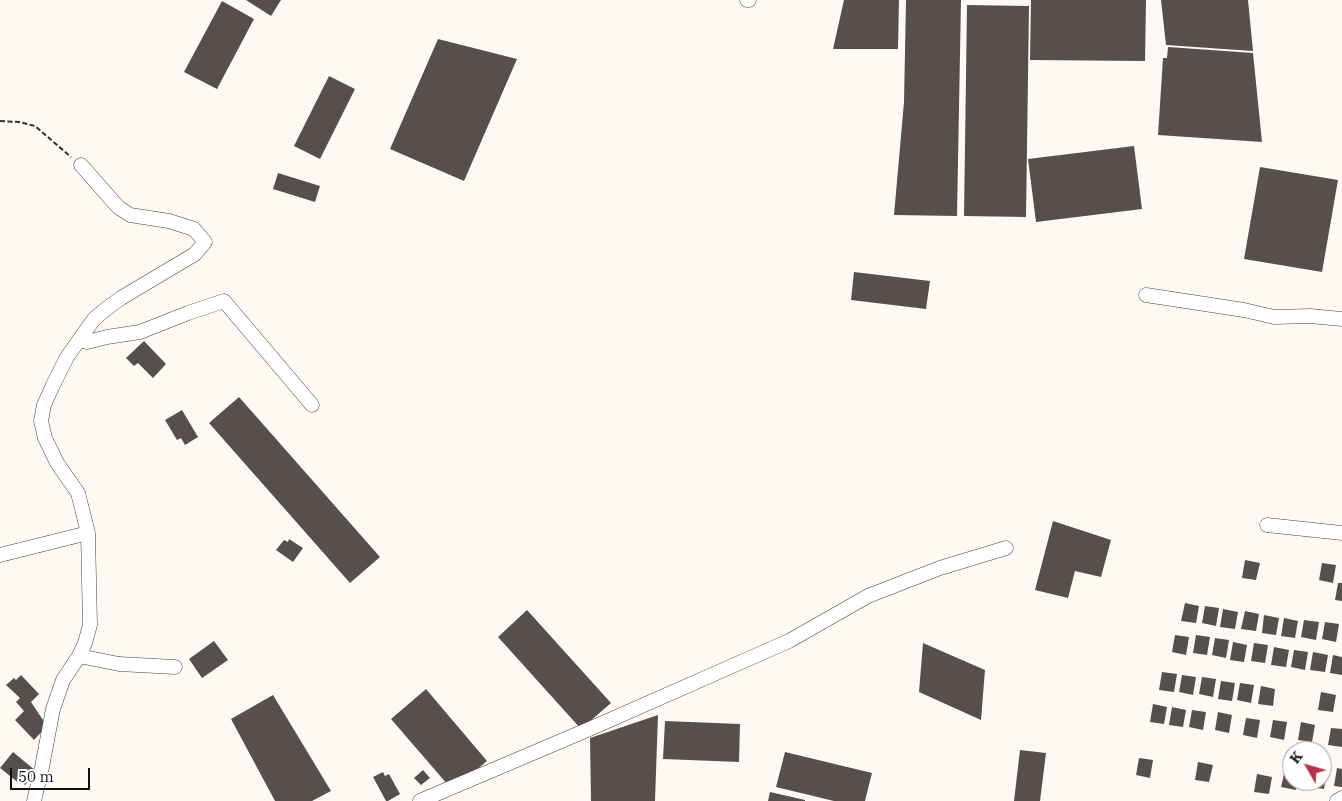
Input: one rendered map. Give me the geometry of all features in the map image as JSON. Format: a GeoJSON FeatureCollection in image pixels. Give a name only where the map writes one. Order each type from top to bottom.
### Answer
{"type":"FeatureCollection","features":[{"type":"Feature","properties":{"kind":"street"},"geometry":{"type":"LineString","coordinates":[[34,801],[54,709],[63,680],[79,656],[90,625],[88,533],[78,493],[57,463],[45,438],[41,420],[44,405],[67,357],[94,319],[106,309],[195,254],[205,242],[194,229],[169,221],[130,215],[118,207],[81,166]]}},
{"type":"Feature","properties":{"kind":"street"},"geometry":{"type":"LineString","coordinates":[[1146,294],[1274,318],[1310,316],[1342,318]]}},
{"type":"Feature","properties":{"kind":"street"},"geometry":{"type":"LineString","coordinates":[[79,340],[86,342],[107,336],[140,332],[188,312],[224,301],[312,405]]}},
{"type":"Feature","properties":{"kind":"street"},"geometry":{"type":"LineString","coordinates":[[1267,525],[1342,533]]}},
{"type":"Feature","properties":{"kind":"street"},"geometry":{"type":"LineString","coordinates":[[0,555],[88,533]]}},
{"type":"Feature","properties":{"kind":"street"},"geometry":{"type":"LineString","coordinates":[[420,801],[789,641],[868,596],[940,568],[1006,548]]}},
{"type":"Feature","properties":{"kind":"street"},"geometry":{"type":"LineString","coordinates":[[79,656],[119,664],[175,667]]}},
{"type":"Feature","properties":{"kind":"street"},"geometry":{"type":"LineString","coordinates":[[1337,801],[1342,798]]}},
{"type":"Feature","properties":{"kind":"path"},"geometry":{"type":"LineString","coordinates":[[0,121],[19,122],[35,126],[81,166]]}},
{"type":"Feature","properties":{"kind":"building"},"geometry":{"type":"Polygon","coordinates":[[[246,0],[281,0],[271,16],[246,0]]]}},
{"type":"Feature","properties":{"kind":"building"},"geometry":{"type":"Polygon","coordinates":[[[844,0],[899,0],[898,49],[833,49],[844,0]]]}},
{"type":"Feature","properties":{"kind":"building"},"geometry":{"type":"Polygon","coordinates":[[[906,0],[961,0],[957,216],[894,215],[904,102],[906,0]]]}},
{"type":"Feature","properties":{"kind":"building"},"geometry":{"type":"Polygon","coordinates":[[[1031,0],[1146,0],[1145,61],[1030,60],[1031,0]]]}},
{"type":"Feature","properties":{"kind":"building"},"geometry":{"type":"Polygon","coordinates":[[[1161,0],[1248,0],[1253,51],[1166,45],[1161,0]]]}},
{"type":"Feature","properties":{"kind":"building"},"geometry":{"type":"Polygon","coordinates":[[[222,1],[254,19],[217,89],[184,72],[222,1]]]}},
{"type":"Feature","properties":{"kind":"building"},"geometry":{"type":"Polygon","coordinates":[[[967,5],[1029,6],[1026,217],[964,216],[967,5]]]}},
{"type":"Feature","properties":{"kind":"building"},"geometry":{"type":"Polygon","coordinates":[[[438,39],[517,59],[464,181],[390,149],[438,39]]]}},
{"type":"Feature","properties":{"kind":"building"},"geometry":{"type":"Polygon","coordinates":[[[1168,47],[1253,53],[1262,142],[1158,135],[1163,58],[1167,58],[1168,47]]]}},
{"type":"Feature","properties":{"kind":"building"},"geometry":{"type":"Polygon","coordinates":[[[329,76],[355,89],[320,159],[294,146],[329,76]]]}},
{"type":"Feature","properties":{"kind":"building"},"geometry":{"type":"Polygon","coordinates":[[[1134,146],[1142,209],[1036,222],[1028,159],[1134,146]]]}},
{"type":"Feature","properties":{"kind":"building"},"geometry":{"type":"Polygon","coordinates":[[[1260,167],[1338,180],[1322,272],[1244,259],[1260,167]]]}},
{"type":"Feature","properties":{"kind":"building"},"geometry":{"type":"Polygon","coordinates":[[[278,173],[320,186],[315,202],[273,189],[278,173]]]}},
{"type":"Feature","properties":{"kind":"building"},"geometry":{"type":"Polygon","coordinates":[[[854,272],[930,281],[926,309],[851,300],[854,272]]]}},
{"type":"Feature","properties":{"kind":"building"},"geometry":{"type":"Polygon","coordinates":[[[144,341],[166,364],[153,378],[138,363],[134,366],[126,358],[144,341]]]}},
{"type":"Feature","properties":{"kind":"building"},"geometry":{"type":"Polygon","coordinates":[[[239,397],[380,557],[350,583],[209,423],[239,397]]]}},
{"type":"Feature","properties":{"kind":"building"},"geometry":{"type":"Polygon","coordinates":[[[182,410],[198,437],[185,445],[181,438],[177,440],[165,420],[182,410]]]}},
{"type":"Feature","properties":{"kind":"building"},"geometry":{"type":"Polygon","coordinates":[[[1053,521],[1111,540],[1101,577],[1075,571],[1068,598],[1035,590],[1053,521]]]}},
{"type":"Feature","properties":{"kind":"building"},"geometry":{"type":"Polygon","coordinates":[[[289,539],[303,548],[293,562],[276,550],[284,540],[288,542],[289,539]]]}},
{"type":"Feature","properties":{"kind":"building"},"geometry":{"type":"Polygon","coordinates":[[[1245,560],[1260,563],[1256,580],[1242,578],[1245,560]]]}},
{"type":"Feature","properties":{"kind":"building"},"geometry":{"type":"Polygon","coordinates":[[[1322,563],[1336,565],[1333,583],[1319,580],[1322,563]]]}},
{"type":"Feature","properties":{"kind":"building"},"geometry":{"type":"Polygon","coordinates":[[[1338,583],[1342,583],[1342,601],[1335,600],[1338,583]]]}},
{"type":"Feature","properties":{"kind":"building"},"geometry":{"type":"Polygon","coordinates":[[[1185,603],[1199,606],[1196,623],[1181,621],[1185,603]]]}},
{"type":"Feature","properties":{"kind":"building"},"geometry":{"type":"Polygon","coordinates":[[[1205,606],[1219,608],[1216,626],[1202,623],[1205,606]]]}},
{"type":"Feature","properties":{"kind":"building"},"geometry":{"type":"Polygon","coordinates":[[[1223,609],[1238,612],[1235,629],[1220,627],[1223,609]]]}},
{"type":"Feature","properties":{"kind":"building"},"geometry":{"type":"Polygon","coordinates":[[[527,610],[611,703],[581,729],[498,637],[527,610]]]}},
{"type":"Feature","properties":{"kind":"building"},"geometry":{"type":"Polygon","coordinates":[[[1245,611],[1259,614],[1256,631],[1241,629],[1245,611]]]}},
{"type":"Feature","properties":{"kind":"building"},"geometry":{"type":"Polygon","coordinates":[[[1264,615],[1279,618],[1276,635],[1262,633],[1264,615]]]}},
{"type":"Feature","properties":{"kind":"building"},"geometry":{"type":"Polygon","coordinates":[[[1284,618],[1298,621],[1295,638],[1281,636],[1284,618]]]}},
{"type":"Feature","properties":{"kind":"building"},"geometry":{"type":"Polygon","coordinates":[[[1304,620],[1319,622],[1316,640],[1301,637],[1304,620]]]}},
{"type":"Feature","properties":{"kind":"building"},"geometry":{"type":"Polygon","coordinates":[[[1325,622],[1339,624],[1336,642],[1322,639],[1325,622]]]}},
{"type":"Feature","properties":{"kind":"building"},"geometry":{"type":"Polygon","coordinates":[[[1175,635],[1189,637],[1186,655],[1172,652],[1175,635]]]}},
{"type":"Feature","properties":{"kind":"building"},"geometry":{"type":"Polygon","coordinates":[[[1196,635],[1210,637],[1207,655],[1193,653],[1196,635]]]}},
{"type":"Feature","properties":{"kind":"building"},"geometry":{"type":"Polygon","coordinates":[[[1215,638],[1229,640],[1226,658],[1212,655],[1215,638]]]}},
{"type":"Feature","properties":{"kind":"building"},"geometry":{"type":"Polygon","coordinates":[[[214,641],[228,660],[202,678],[189,659],[214,641]]]}},
{"type":"Feature","properties":{"kind":"building"},"geometry":{"type":"Polygon","coordinates":[[[1233,642],[1247,645],[1244,662],[1230,660],[1233,642]]]}},
{"type":"Feature","properties":{"kind":"building"},"geometry":{"type":"Polygon","coordinates":[[[923,643],[985,670],[981,720],[919,692],[923,643]]]}},
{"type":"Feature","properties":{"kind":"building"},"geometry":{"type":"Polygon","coordinates":[[[1254,643],[1268,645],[1265,663],[1251,661],[1254,643]]]}},
{"type":"Feature","properties":{"kind":"building"},"geometry":{"type":"Polygon","coordinates":[[[1274,647],[1289,650],[1286,667],[1271,665],[1274,647]]]}},
{"type":"Feature","properties":{"kind":"building"},"geometry":{"type":"Polygon","coordinates":[[[1294,650],[1308,652],[1305,670],[1291,667],[1294,650]]]}},
{"type":"Feature","properties":{"kind":"building"},"geometry":{"type":"Polygon","coordinates":[[[1313,652],[1328,655],[1325,672],[1310,670],[1313,652]]]}},
{"type":"Feature","properties":{"kind":"building"},"geometry":{"type":"Polygon","coordinates":[[[1333,655],[1342,657],[1342,675],[1330,673],[1333,655]]]}},
{"type":"Feature","properties":{"kind":"building"},"geometry":{"type":"Polygon","coordinates":[[[1162,672],[1177,674],[1174,692],[1159,690],[1162,672]]]}},
{"type":"Feature","properties":{"kind":"building"},"geometry":{"type":"Polygon","coordinates":[[[21,675],[39,694],[31,702],[47,726],[34,740],[15,720],[24,711],[16,702],[20,698],[6,685],[21,675]]]}},
{"type":"Feature","properties":{"kind":"building"},"geometry":{"type":"Polygon","coordinates":[[[1182,675],[1196,677],[1193,695],[1179,692],[1182,675]]]}},
{"type":"Feature","properties":{"kind":"building"},"geometry":{"type":"Polygon","coordinates":[[[1202,677],[1216,679],[1213,697],[1199,694],[1202,677]]]}},
{"type":"Feature","properties":{"kind":"building"},"geometry":{"type":"Polygon","coordinates":[[[1221,681],[1235,683],[1232,701],[1218,699],[1221,681]]]}},
{"type":"Feature","properties":{"kind":"building"},"geometry":{"type":"Polygon","coordinates":[[[1240,683],[1254,685],[1251,703],[1237,700],[1240,683]]]}},
{"type":"Feature","properties":{"kind":"building"},"geometry":{"type":"Polygon","coordinates":[[[1261,686],[1275,689],[1273,706],[1258,704],[1261,686]]]}},
{"type":"Feature","properties":{"kind":"building"},"geometry":{"type":"Polygon","coordinates":[[[426,689],[487,761],[461,783],[457,777],[448,785],[391,719],[426,689]]]}},
{"type":"Feature","properties":{"kind":"building"},"geometry":{"type":"Polygon","coordinates":[[[1321,692],[1336,695],[1333,712],[1318,710],[1321,692]]]}},
{"type":"Feature","properties":{"kind":"building"},"geometry":{"type":"Polygon","coordinates":[[[273,695],[331,791],[312,801],[275,801],[231,719],[273,695]]]}},
{"type":"Feature","properties":{"kind":"building"},"geometry":{"type":"Polygon","coordinates":[[[1153,704],[1167,707],[1164,724],[1150,722],[1153,704]]]}},
{"type":"Feature","properties":{"kind":"building"},"geometry":{"type":"Polygon","coordinates":[[[1172,707],[1186,710],[1183,727],[1169,725],[1172,707]]]}},
{"type":"Feature","properties":{"kind":"building"},"geometry":{"type":"Polygon","coordinates":[[[1192,710],[1206,712],[1203,730],[1189,727],[1192,710]]]}},
{"type":"Feature","properties":{"kind":"building"},"geometry":{"type":"Polygon","coordinates":[[[1218,712],[1232,715],[1229,733],[1215,730],[1218,712]]]}},
{"type":"Feature","properties":{"kind":"building"},"geometry":{"type":"Polygon","coordinates":[[[658,715],[655,801],[591,801],[590,738],[658,715]]]}},
{"type":"Feature","properties":{"kind":"building"},"geometry":{"type":"Polygon","coordinates":[[[1246,718],[1260,720],[1257,738],[1243,735],[1246,718]]]}},
{"type":"Feature","properties":{"kind":"building"},"geometry":{"type":"Polygon","coordinates":[[[1273,720],[1287,722],[1284,740],[1270,737],[1273,720]]]}},
{"type":"Feature","properties":{"kind":"building"},"geometry":{"type":"Polygon","coordinates":[[[665,721],[740,724],[739,762],[663,759],[665,721]]]}},
{"type":"Feature","properties":{"kind":"building"},"geometry":{"type":"Polygon","coordinates":[[[1301,722],[1315,725],[1312,741],[1298,740],[1301,722]]]}},
{"type":"Feature","properties":{"kind":"building"},"geometry":{"type":"Polygon","coordinates":[[[1331,728],[1342,729],[1342,747],[1332,746],[1332,741],[1329,741],[1331,728]]]}},
{"type":"Feature","properties":{"kind":"building"},"geometry":{"type":"Polygon","coordinates":[[[1020,750],[1046,753],[1040,801],[1014,801],[1020,750]]]}},
{"type":"Feature","properties":{"kind":"building"},"geometry":{"type":"Polygon","coordinates":[[[13,752],[36,771],[25,785],[21,782],[20,784],[0,768],[13,752]]]}},
{"type":"Feature","properties":{"kind":"building"},"geometry":{"type":"Polygon","coordinates":[[[785,752],[872,773],[865,801],[834,801],[776,787],[785,752]]]}},
{"type":"Feature","properties":{"kind":"building"},"geometry":{"type":"Polygon","coordinates":[[[1139,758],[1153,760],[1150,778],[1136,775],[1139,758]]]}},
{"type":"Feature","properties":{"kind":"building"},"geometry":{"type":"Polygon","coordinates":[[[1198,762],[1213,765],[1209,782],[1195,780],[1198,762]]]}},
{"type":"Feature","properties":{"kind":"building"},"geometry":{"type":"Polygon","coordinates":[[[1337,768],[1342,769],[1342,787],[1334,786],[1337,768]]]}},
{"type":"Feature","properties":{"kind":"building"},"geometry":{"type":"Polygon","coordinates":[[[423,770],[430,778],[421,785],[414,778],[423,770]]]}},
{"type":"Feature","properties":{"kind":"building"},"geometry":{"type":"Polygon","coordinates":[[[383,772],[385,776],[389,774],[400,794],[388,801],[386,801],[373,777],[383,772]]]}},
{"type":"Feature","properties":{"kind":"building"},"geometry":{"type":"Polygon","coordinates":[[[1257,774],[1272,777],[1269,794],[1254,792],[1257,774]]]}},
{"type":"Feature","properties":{"kind":"building"},"geometry":{"type":"Polygon","coordinates":[[[770,792],[805,800],[805,801],[768,801],[770,792]]]}}]}
